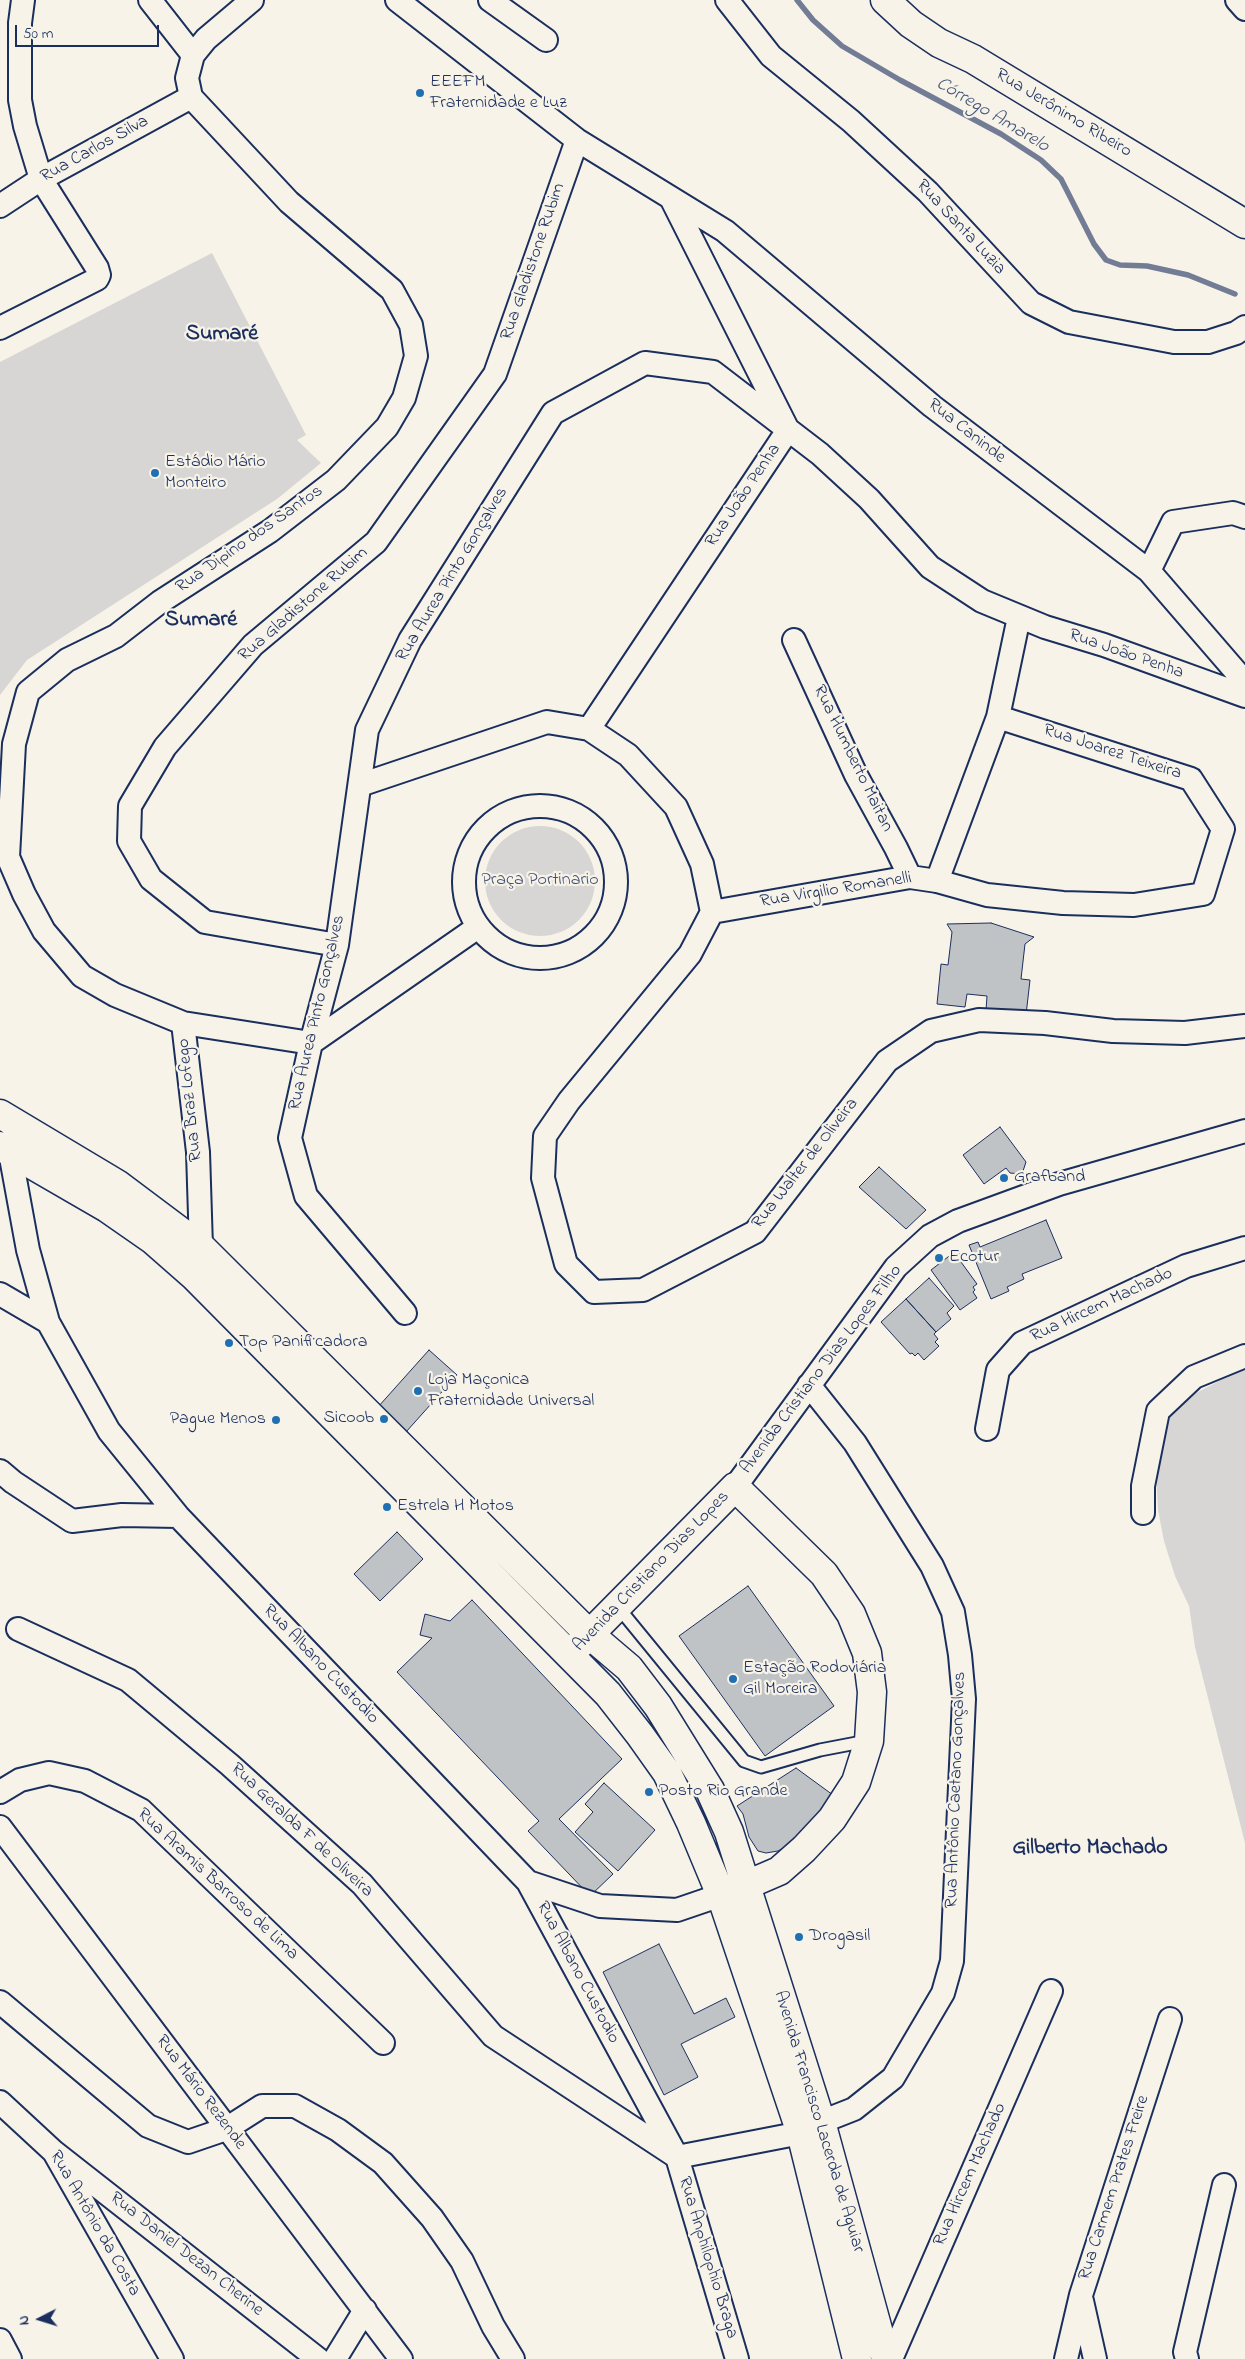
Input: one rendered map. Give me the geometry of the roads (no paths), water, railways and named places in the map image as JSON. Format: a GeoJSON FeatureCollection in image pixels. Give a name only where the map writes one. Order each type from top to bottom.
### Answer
{"type":"FeatureCollection","features":[{"type":"Feature","properties":{"kind":"main road","name":"Rua Jerônimo Ribeiro"},"geometry":{"type":"LineString","coordinates":[[885,0],[911,24],[939,43],[973,59],[1245,224]]}},
{"type":"Feature","properties":{"kind":"main road"},"geometry":{"type":"LineString","coordinates":[[0,1114],[117,1184],[201,1247],[589,1634],[629,1668],[658,1706],[710,1790],[729,1832],[733,1891]]}},
{"type":"Feature","properties":{"kind":"main road"},"geometry":{"type":"LineString","coordinates":[[5,1149],[107,1208],[153,1240],[194,1276],[608,1694],[640,1735],[666,1773],[695,1831],[733,1891]]}},
{"type":"Feature","properties":{"kind":"main road"},"geometry":{"type":"LineString","coordinates":[[733,1891],[779,1870],[804,1849],[832,1819],[856,1782],[869,1741],[872,1692],[868,1653],[851,1614],[824,1574],[735,1488]]}},
{"type":"Feature","properties":{"kind":"main road","name":"Avenida Cristiano Dias Lopes"},"geometry":{"type":"LineString","coordinates":[[570,1656],[589,1634],[735,1488]]}},
{"type":"Feature","properties":{"kind":"main road","name":"Avenida Francisco Lacerda de Aguiar"},"geometry":{"type":"LineString","coordinates":[[733,1891],[886,2359]]}},
{"type":"Feature","properties":{"kind":"main road","name":"Avenida Francisco Lacerda de Aguiar"},"geometry":{"type":"LineString","coordinates":[[811,2127],[857,2359]]}},
{"type":"Feature","properties":{"kind":"street"},"geometry":{"type":"LineString","coordinates":[[0,328],[97,279],[99,275],[97,268],[41,179],[25,126],[20,100],[20,23],[23,0]]}},
{"type":"Feature","properties":{"kind":"street"},"geometry":{"type":"LineString","coordinates":[[150,0],[193,55]]}},
{"type":"Feature","properties":{"kind":"street"},"geometry":{"type":"LineString","coordinates":[[191,97],[187,78],[193,55],[220,27],[252,0]]}},
{"type":"Feature","properties":{"kind":"street","name":"Rua Caninde"},"geometry":{"type":"LineString","coordinates":[[397,0],[577,140],[725,231],[932,406],[1149,571],[1245,682]]}},
{"type":"Feature","properties":{"kind":"street"},"geometry":{"type":"LineString","coordinates":[[490,0],[546,40]]}},
{"type":"Feature","properties":{"kind":"street","name":"Rua Santa Luzia"},"geometry":{"type":"LineString","coordinates":[[727,0],[771,56],[851,121],[928,192],[1031,303],[1069,322],[1174,342],[1208,342],[1245,327]]}},
{"type":"Feature","properties":{"kind":"street"},"geometry":{"type":"LineString","coordinates":[[1237,0],[1245,9]]}},
{"type":"Feature","properties":{"kind":"street","name":"Rua Carlos Silva"},"geometry":{"type":"LineString","coordinates":[[0,206],[41,179],[191,97]]}},
{"type":"Feature","properties":{"kind":"street","name":"Rua Dipino dos Santos"},"geometry":{"type":"LineString","coordinates":[[183,1022],[115,996],[82,976],[44,931],[24,894],[8,856],[14,744],[28,692],[67,660],[116,636],[160,602],[270,531],[336,480],[387,427],[404,398],[416,356],[411,326],[392,290],[289,202],[191,97]]}},
{"type":"Feature","properties":{"kind":"street","name":"Rua Gladistone Rubim"},"geometry":{"type":"LineString","coordinates":[[337,944],[205,922],[151,879],[129,841],[130,806],[164,747],[253,645],[376,542],[495,374],[577,140]]}},
{"type":"Feature","properties":{"kind":"street","name":"Rua João Penha"},"geometry":{"type":"LineString","coordinates":[[589,729],[788,430],[670,197]]}},
{"type":"Feature","properties":{"kind":"street","name":"Rua Aurea Pinto Gonçalves"},"geometry":{"type":"LineString","coordinates":[[405,1313],[306,1196],[290,1138],[311,1042],[337,944],[367,730],[410,640],[553,413],[645,363],[713,372],[820,454],[869,499],[930,567]]}},
{"type":"Feature","properties":{"kind":"street"},"geometry":{"type":"LineString","coordinates":[[1149,571],[1173,522],[1233,514],[1245,517]]}},
{"type":"Feature","properties":{"kind":"street","name":"Rua João Penha"},"geometry":{"type":"LineString","coordinates":[[930,567],[982,602],[1045,628],[1104,645],[1245,696]]}},
{"type":"Feature","properties":{"kind":"street","name":"Rua Virgilio Romanelli"},"geometry":{"type":"LineString","coordinates":[[712,912],[910,877],[936,881],[998,716],[1019,617]]}},
{"type":"Feature","properties":{"kind":"street","name":"Rua Humberto Maitan"},"geometry":{"type":"LineString","coordinates":[[794,640],[856,776],[910,877]]}},
{"type":"Feature","properties":{"kind":"street","name":"Rua Joarez Teixeira"},"geometry":{"type":"LineString","coordinates":[[936,881],[987,895],[1063,903],[1134,904],[1203,894],[1223,829],[1191,779],[998,716]]}},
{"type":"Feature","properties":{"kind":"street"},"geometry":{"type":"LineString","coordinates":[[360,785],[547,722],[589,729],[628,755],[676,807],[702,864],[712,912]]}},
{"type":"Feature","properties":{"kind":"street"},"geometry":{"type":"LineString","coordinates":[[549,806],[573,813],[594,828],[609,848],[616,873],[615,898],[606,922],[590,941],[568,954],[543,959],[518,956],[496,945],[478,927],[467,904],[464,879],[469,854],[482,832],[501,816],[524,807],[549,806]]}},
{"type":"Feature","properties":{"kind":"street","name":"Rua Walter de Oliveira"},"geometry":{"type":"LineString","coordinates":[[712,912],[690,954],[569,1101],[545,1136],[543,1178],[566,1264],[594,1292],[643,1290],[755,1232],[887,1060],[932,1031],[979,1020],[1045,1023],[1112,1031],[1166,1033],[1184,1033],[1245,1026]]}},
{"type":"Feature","properties":{"kind":"street"},"geometry":{"type":"LineString","coordinates":[[311,1042],[478,927]]}},
{"type":"Feature","properties":{"kind":"street","name":"Rua Braz Lofego"},"geometry":{"type":"LineString","coordinates":[[201,1247],[198,1152],[183,1022],[311,1042]]}},
{"type":"Feature","properties":{"kind":"street","name":"Avenida Cristiano Dias Lopes Filho"},"geometry":{"type":"LineString","coordinates":[[735,1488],[896,1266],[930,1236],[958,1221],[1060,1184],[1245,1131]]}},
{"type":"Feature","properties":{"kind":"street","name":"Rua Albano Custodio"},"geometry":{"type":"LineString","coordinates":[[5,1149],[28,1250],[48,1322],[109,1432],[178,1516],[528,1882],[677,2157]]}},
{"type":"Feature","properties":{"kind":"street","name":"Rua Hircem Machado"},"geometry":{"type":"LineString","coordinates":[[987,1429],[998,1370],[1022,1344],[1186,1266],[1245,1248]]}},
{"type":"Feature","properties":{"kind":"street"},"geometry":{"type":"LineString","coordinates":[[0,1294],[48,1322]]}},
{"type":"Feature","properties":{"kind":"street"},"geometry":{"type":"LineString","coordinates":[[1143,1513],[1143,1486],[1158,1410],[1194,1377],[1245,1356]]}},
{"type":"Feature","properties":{"kind":"street","name":"Rua Antônio Caetano Gonçalves"},"geometry":{"type":"LineString","coordinates":[[677,2157],[811,2127],[854,2108],[894,2078],[943,1993],[952,1961],[964,1698],[953,1612],[936,1574],[855,1443],[809,1385]]}},
{"type":"Feature","properties":{"kind":"street"},"geometry":{"type":"LineString","coordinates":[[0,1471],[13,1482],[72,1521],[122,1515],[178,1516]]}},
{"type":"Feature","properties":{"kind":"street","name":"Rua Geralda F de Oliveira"},"geometry":{"type":"LineString","coordinates":[[18,1629],[128,1680],[230,1765],[362,1884],[493,2036],[677,2157]]}},
{"type":"Feature","properties":{"kind":"street","name":"Rua Aramis Barroso de Lima"},"geometry":{"type":"LineString","coordinates":[[0,1792],[20,1780],[49,1773],[85,1780],[141,1810],[383,2044]]}},
{"type":"Feature","properties":{"kind":"street","name":"Rua Mário Rezende"},"geometry":{"type":"LineString","coordinates":[[0,1827],[226,2129],[366,2310],[401,2359]]}},
{"type":"Feature","properties":{"kind":"street"},"geometry":{"type":"LineString","coordinates":[[528,1882],[600,1906],[677,1910],[733,1891]]}},
{"type":"Feature","properties":{"kind":"street","name":"Rua Hircem Machado"},"geometry":{"type":"LineString","coordinates":[[891,2359],[1051,1991]]}},
{"type":"Feature","properties":{"kind":"street"},"geometry":{"type":"LineString","coordinates":[[0,2002],[148,2126],[188,2142],[226,2129],[262,2106],[295,2106],[338,2130],[383,2163],[432,2218],[462,2260],[493,2326],[513,2359]]}},
{"type":"Feature","properties":{"kind":"street","name":"Rua Carmem Prates Freire"},"geometry":{"type":"LineString","coordinates":[[1066,2359],[1081,2295],[1170,2019]]}},
{"type":"Feature","properties":{"kind":"street","name":"Rua Antônio da Costa"},"geometry":{"type":"LineString","coordinates":[[0,2102],[54,2152],[172,2359]]}},
{"type":"Feature","properties":{"kind":"street","name":"Rua Daniel Dezan Cherine"},"geometry":{"type":"LineString","coordinates":[[54,2152],[318,2359]]}},
{"type":"Feature","properties":{"kind":"street","name":"Rua Anphilophio Braga"},"geometry":{"type":"LineString","coordinates":[[677,2157],[737,2359]]}},
{"type":"Feature","properties":{"kind":"street"},"geometry":{"type":"LineString","coordinates":[[1187,2359],[1185,2352],[1224,2185]]}},
{"type":"Feature","properties":{"kind":"street"},"geometry":{"type":"LineString","coordinates":[[1081,2295],[1095,2359]]}},
{"type":"Feature","properties":{"kind":"street"},"geometry":{"type":"LineString","coordinates":[[335,2359],[366,2310]]}},
{"type":"Feature","properties":{"kind":"street"},"geometry":{"type":"LineString","coordinates":[[0,2340],[10,2359]]}},
{"type":"Feature","properties":{"kind":"lane"},"geometry":{"type":"LineString","coordinates":[[618,1607],[744,1761],[761,1767],[820,1750],[869,1741]]}},
{"type":"Feature","properties":{"kind":"waterway","name":"Córrego Amarelo"},"geometry":{"type":"LineString","coordinates":[[797,0],[813,20],[842,46],[900,80],[1001,134],[1041,160],[1061,179],[1094,244],[1106,260],[1120,265],[1147,266],[1188,275],[1235,294]]}},
{"type":"Feature","properties":{"kind":"place","name":"EEEFM Fraternidade e Luz"},"geometry":{"type":"Point","coordinates":[420,93]}},
{"type":"Feature","properties":{"kind":"place","name":"Estádio Mário Monteiro"},"geometry":{"type":"Point","coordinates":[155,473]}},
{"type":"Feature","properties":{"kind":"place","name":"Grafband"},"geometry":{"type":"Point","coordinates":[1004,1178]}},
{"type":"Feature","properties":{"kind":"place","name":"Ecotur"},"geometry":{"type":"Point","coordinates":[939,1258]}},
{"type":"Feature","properties":{"kind":"place","name":"Top Panificadora"},"geometry":{"type":"Point","coordinates":[229,1343]}},
{"type":"Feature","properties":{"kind":"place","name":"Loja Maçonica Fraternidade Universal"},"geometry":{"type":"Point","coordinates":[418,1391]}},
{"type":"Feature","properties":{"kind":"place","name":"Sicoob"},"geometry":{"type":"Point","coordinates":[384,1419]}},
{"type":"Feature","properties":{"kind":"place","name":"Pague Menos"},"geometry":{"type":"Point","coordinates":[276,1420]}},
{"type":"Feature","properties":{"kind":"place","name":"Estrela H Motos"},"geometry":{"type":"Point","coordinates":[387,1507]}},
{"type":"Feature","properties":{"kind":"place","name":"Estação Rodoviária Gil Moreira"},"geometry":{"type":"Point","coordinates":[733,1679]}},
{"type":"Feature","properties":{"kind":"place","name":"Posto Rio Grande"},"geometry":{"type":"Point","coordinates":[649,1792]}},
{"type":"Feature","properties":{"kind":"place","name":"Drogasil"},"geometry":{"type":"Point","coordinates":[799,1937]}},
{"type":"Feature","properties":{"kind":"district","name":"Sumaré"},"geometry":{"type":"Point","coordinates":[222,335]}},
{"type":"Feature","properties":{"kind":"district","name":"Sumaré"},"geometry":{"type":"Point","coordinates":[201,621]}},
{"type":"Feature","properties":{"kind":"district","name":"Gilberto Machado"},"geometry":{"type":"Point","coordinates":[1090,1849]}},
{"type":"Feature","properties":{"kind":"park label","name":"Praça Portinario"},"geometry":{"type":"Point","coordinates":[540,881]}}]}
